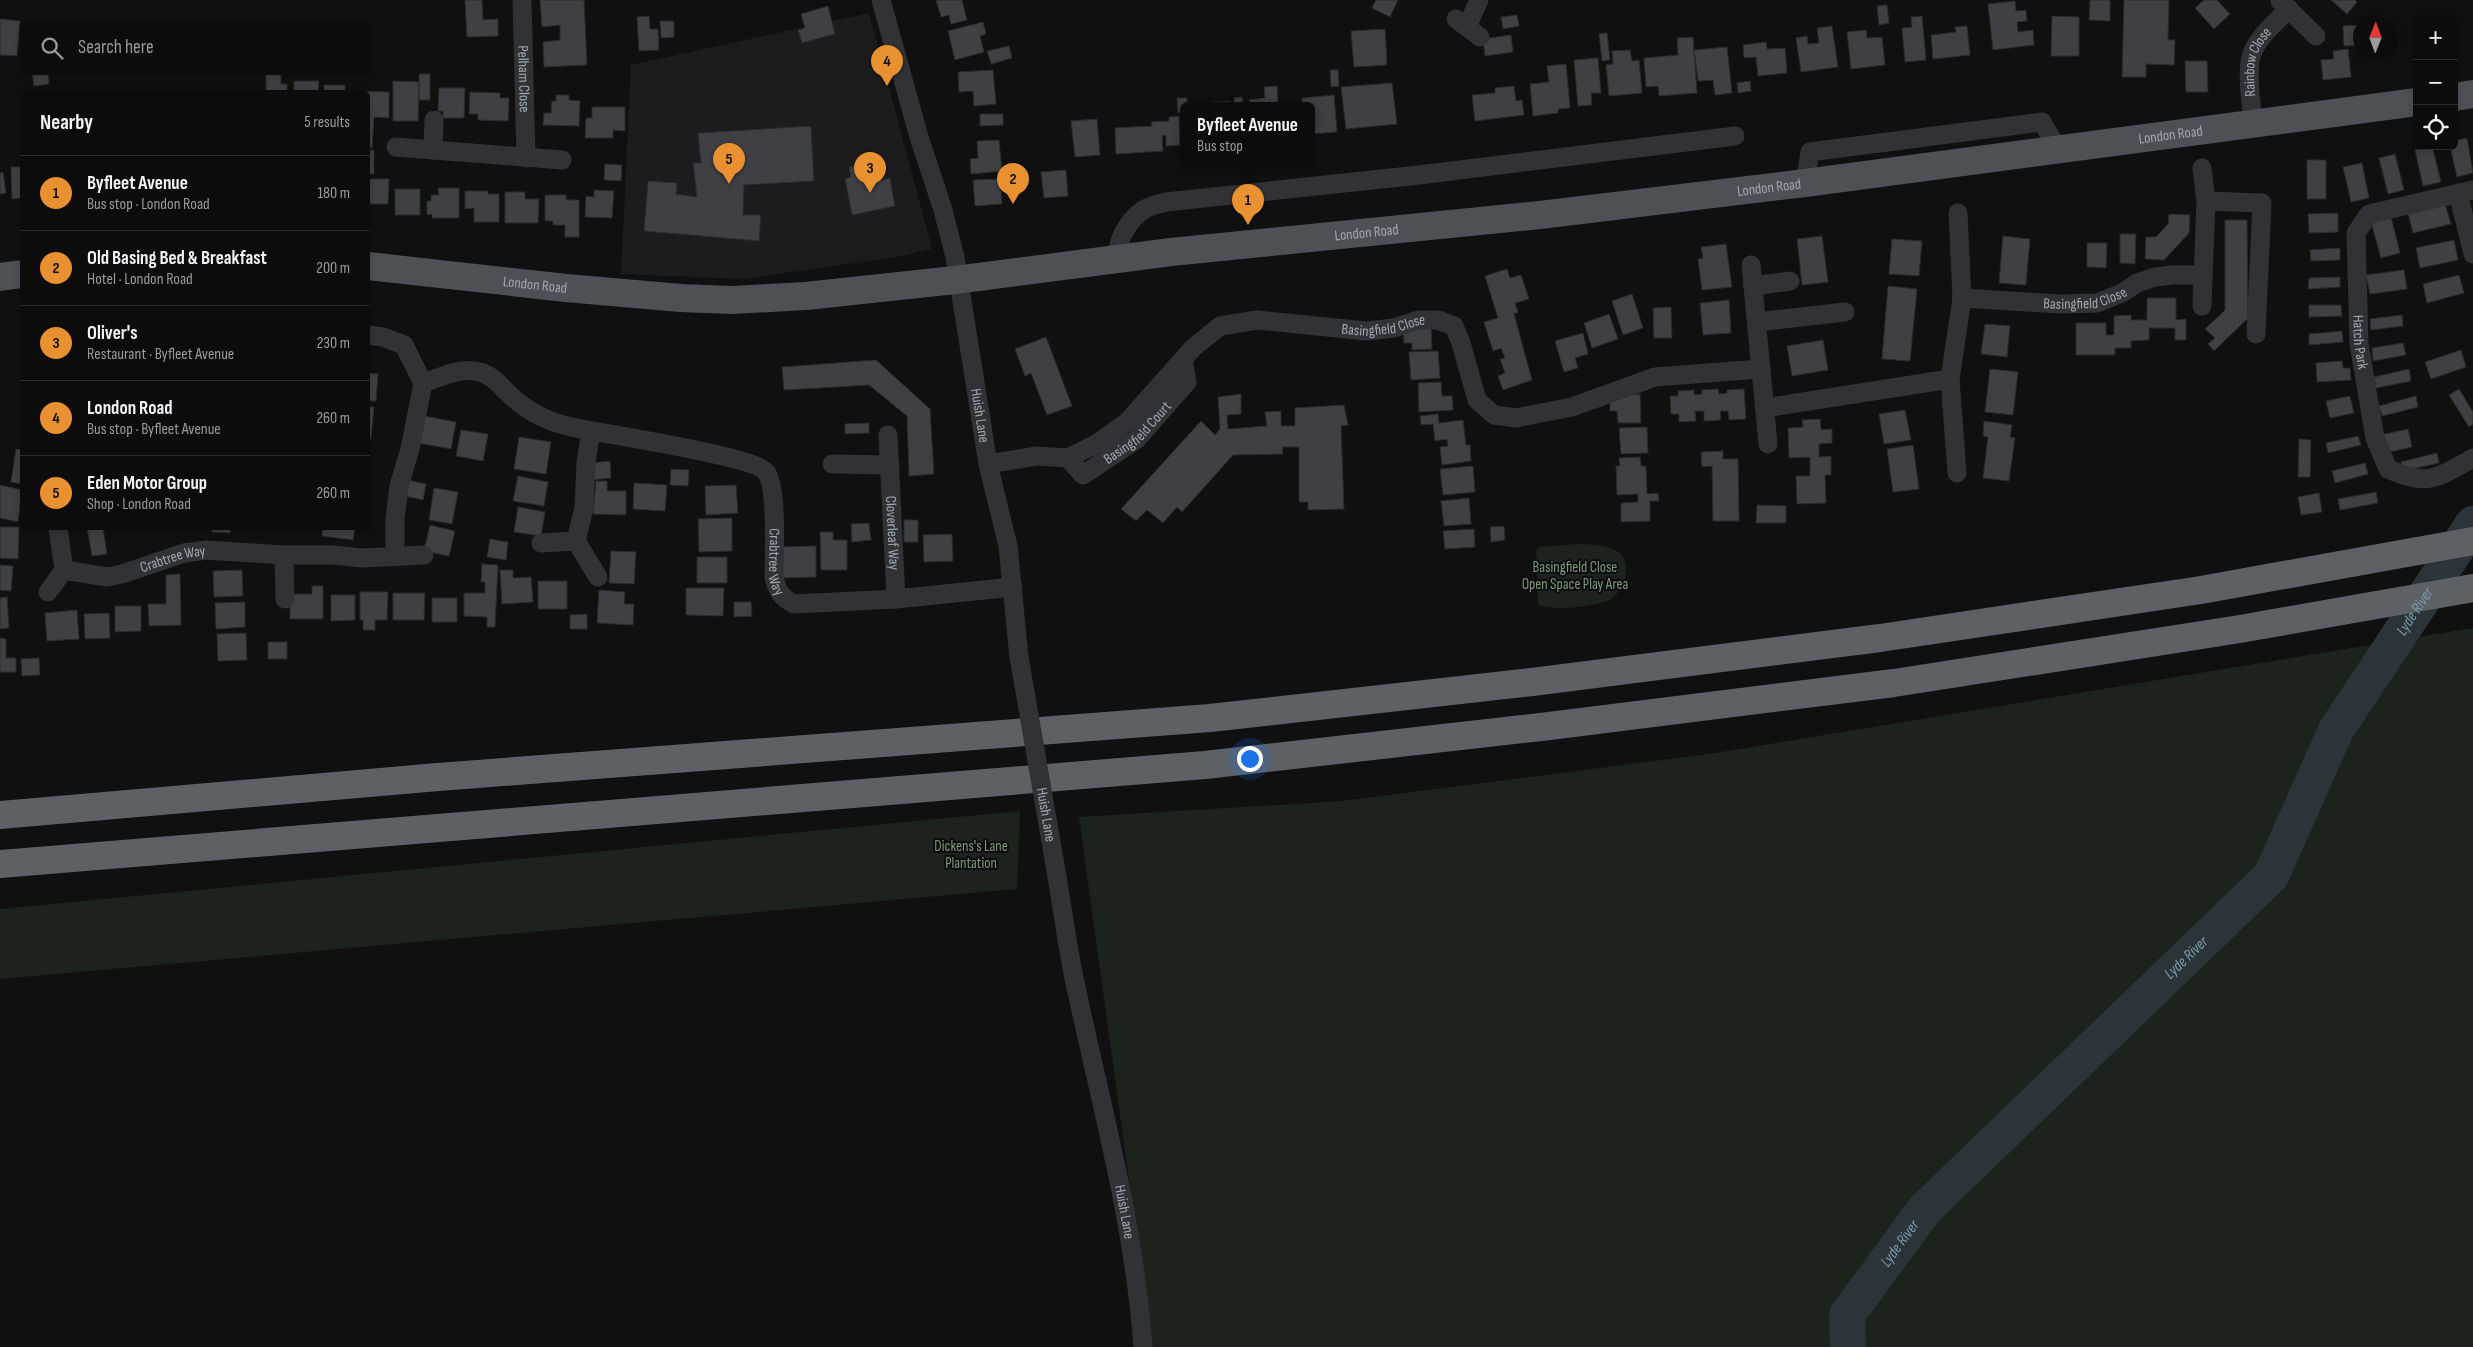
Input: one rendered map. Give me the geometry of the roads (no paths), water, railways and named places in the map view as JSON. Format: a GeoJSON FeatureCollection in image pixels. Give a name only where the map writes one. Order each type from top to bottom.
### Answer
{"type":"FeatureCollection","features":[{"type":"Feature","properties":{"kind":"highway"},"geometry":{"type":"LineString","coordinates":[[0,815],[438,777],[1229,716],[1532,682],[1880,638],[2202,590],[2473,541]]}},
{"type":"Feature","properties":{"kind":"highway"},"geometry":{"type":"LineString","coordinates":[[0,864],[1205,765],[1550,726],[1894,683],[2230,631],[2473,588]]}},
{"type":"Feature","properties":{"kind":"main road"},"geometry":{"type":"LineString","coordinates":[[2458,96],[2473,94]]}},
{"type":"Feature","properties":{"kind":"main road","name":"London Road"},"geometry":{"type":"LineString","coordinates":[[370,266],[615,293],[732,300],[806,296],[958,280],[1118,258],[1540,215],[2059,151],[2413,103]]}},
{"type":"Feature","properties":{"kind":"main road"},"geometry":{"type":"LineString","coordinates":[[0,277],[20,274]]}},
{"type":"Feature","properties":{"kind":"street","name":"Pelham Close"},"geometry":{"type":"LineString","coordinates":[[522,0],[526,158]]}},
{"type":"Feature","properties":{"kind":"street","name":"Huish Lane"},"geometry":{"type":"LineString","coordinates":[[881,0],[919,138],[944,210],[958,280],[988,464],[1008,546],[1019,657],[1074,976],[1123,1192],[1140,1309],[1143,1347]]}},
{"type":"Feature","properties":{"kind":"street"},"geometry":{"type":"LineString","coordinates":[[1467,28],[1479,0]]}},
{"type":"Feature","properties":{"kind":"street","name":"Rainbow Close"},"geometry":{"type":"LineString","coordinates":[[2252,126],[2250,75],[2252,52],[2284,4],[2316,36]]}},
{"type":"Feature","properties":{"kind":"street"},"geometry":{"type":"LineString","coordinates":[[433,150],[434,120]]}},
{"type":"Feature","properties":{"kind":"street"},"geometry":{"type":"LineString","coordinates":[[1118,258],[1117,251],[1125,228],[1144,209],[1166,202],[1419,175],[1735,136]]}},
{"type":"Feature","properties":{"kind":"street"},"geometry":{"type":"LineString","coordinates":[[396,147],[562,160]]}},
{"type":"Feature","properties":{"kind":"street"},"geometry":{"type":"LineString","coordinates":[[2202,168],[2206,202],[2202,306]]}},
{"type":"Feature","properties":{"kind":"street","name":"Hatch Park"},"geometry":{"type":"LineString","coordinates":[[2473,254],[2466,192],[2369,214],[2356,233],[2359,344],[2375,438],[2388,469],[2404,476],[2426,480],[2447,472],[2473,458]]}},
{"type":"Feature","properties":{"kind":"street"},"geometry":{"type":"LineString","coordinates":[[2206,202],[2262,203],[2256,334]]}},
{"type":"Feature","properties":{"kind":"street"},"geometry":{"type":"LineString","coordinates":[[1957,473],[1950,379],[1962,298],[1958,213]]}},
{"type":"Feature","properties":{"kind":"street"},"geometry":{"type":"LineString","coordinates":[[1751,265],[1768,444]]}},
{"type":"Feature","properties":{"kind":"street","name":"Basingfield Close"},"geometry":{"type":"LineString","coordinates":[[1962,298],[2059,304],[2097,303],[2122,293],[2137,283],[2155,277],[2203,275]]}},
{"type":"Feature","properties":{"kind":"street"},"geometry":{"type":"LineString","coordinates":[[1753,286],[1790,281]]}},
{"type":"Feature","properties":{"kind":"street"},"geometry":{"type":"LineString","coordinates":[[1757,322],[1845,312]]}},
{"type":"Feature","properties":{"kind":"street","name":"Basingfield Close"},"geometry":{"type":"LineString","coordinates":[[988,464],[1037,456],[1068,458],[1098,443],[1127,422],[1193,348],[1220,326],[1257,320],[1366,331],[1394,328],[1418,320],[1438,320],[1454,326],[1462,343],[1477,400],[1494,415],[1516,418],[1572,407],[1655,377],[1761,370]]}},
{"type":"Feature","properties":{"kind":"street"},"geometry":{"type":"LineString","coordinates":[[370,335],[404,346],[423,383],[410,449],[399,486],[395,519],[394,555]]}},
{"type":"Feature","properties":{"kind":"street","name":"Crabtree Way"},"geometry":{"type":"LineString","coordinates":[[423,383],[463,371],[485,374],[497,381],[511,396],[531,412],[557,424],[710,453],[755,464],[766,472],[773,493],[774,578],[777,589],[782,598],[794,604],[896,599],[1013,587]]}},
{"type":"Feature","properties":{"kind":"street"},"geometry":{"type":"LineString","coordinates":[[1764,408],[1950,379]]}},
{"type":"Feature","properties":{"kind":"street"},"geometry":{"type":"LineString","coordinates":[[591,431],[586,462],[584,508],[576,541],[598,577]]}},
{"type":"Feature","properties":{"kind":"street","name":"Cloverleaf Way"},"geometry":{"type":"LineString","coordinates":[[888,435],[896,599]]}},
{"type":"Feature","properties":{"kind":"street"},"geometry":{"type":"LineString","coordinates":[[832,464],[890,465]]}},
{"type":"Feature","properties":{"kind":"street"},"geometry":{"type":"LineString","coordinates":[[48,592],[64,570],[58,530]]}},
{"type":"Feature","properties":{"kind":"street"},"geometry":{"type":"LineString","coordinates":[[541,543],[576,541]]}},
{"type":"Feature","properties":{"kind":"street","name":"Crabtree Way"},"geometry":{"type":"LineString","coordinates":[[64,570],[107,577],[122,574],[184,553],[207,550],[363,558],[424,555]]}},
{"type":"Feature","properties":{"kind":"street"},"geometry":{"type":"LineString","coordinates":[[284,555],[285,599]]}},
{"type":"Feature","properties":{"kind":"waterway","name":"Lyde River"},"geometry":{"type":"LineString","coordinates":[[1848,1347],[1847,1315],[1925,1209],[2271,876],[2336,730],[2473,524]]}},
{"type":"Feature","properties":{"kind":"place","name":"London Road"},"geometry":{"type":"Point","coordinates":[887,86]}},
{"type":"Feature","properties":{"kind":"place","name":"Eden Motor Group"},"geometry":{"type":"Point","coordinates":[729,184]}},
{"type":"Feature","properties":{"kind":"place","name":"Oliver's"},"geometry":{"type":"Point","coordinates":[870,193]}},
{"type":"Feature","properties":{"kind":"place","name":"Old Basing Bed & Breakfast"},"geometry":{"type":"Point","coordinates":[1013,204]}},
{"type":"Feature","properties":{"kind":"place","name":"Byfleet Avenue"},"geometry":{"type":"Point","coordinates":[1248,225]}},
{"type":"Feature","properties":{"kind":"park label","name":"Basingfield Close Open Space Play Area"},"geometry":{"type":"Point","coordinates":[1575,576]}},
{"type":"Feature","properties":{"kind":"park label","name":"Dickens's Lane Plantation"},"geometry":{"type":"Point","coordinates":[971,854]}}]}
